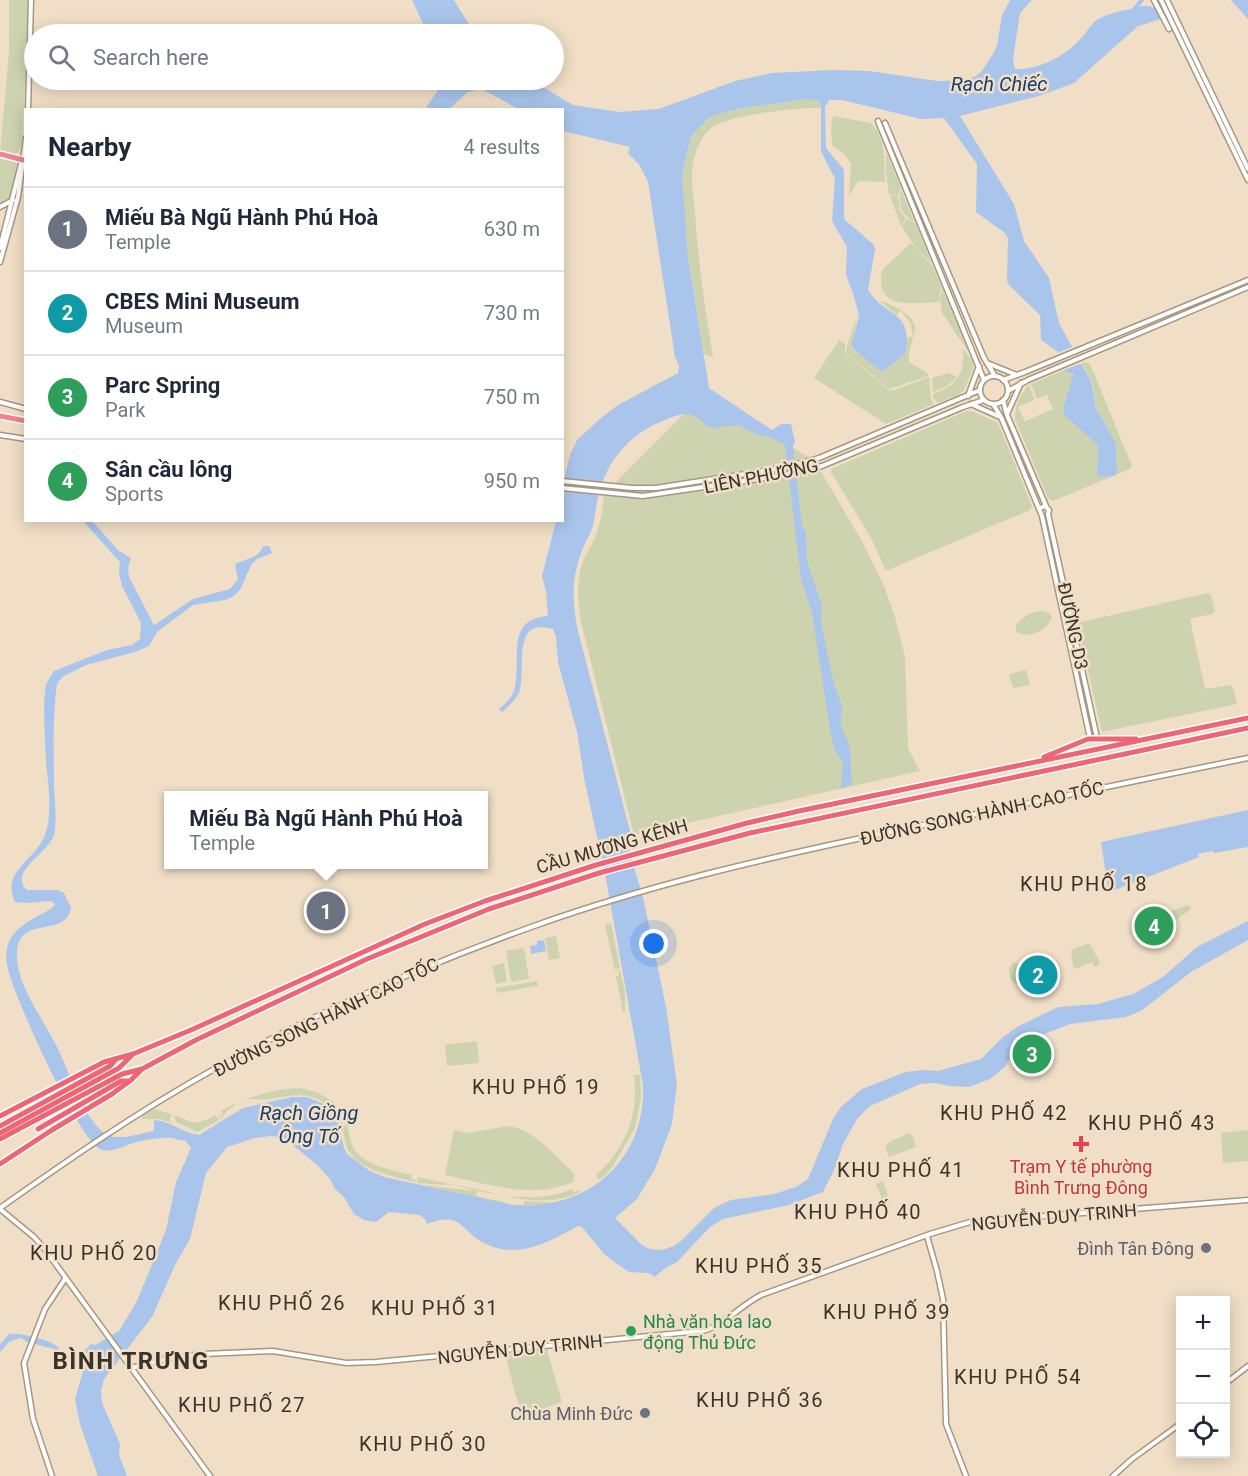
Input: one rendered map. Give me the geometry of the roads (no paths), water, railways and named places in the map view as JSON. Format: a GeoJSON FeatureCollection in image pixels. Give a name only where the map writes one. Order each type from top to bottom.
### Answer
{"type":"FeatureCollection","features":[{"type":"Feature","properties":{"kind":"highway"},"geometry":{"type":"LineString","coordinates":[[0,154],[23,160]]}},
{"type":"Feature","properties":{"kind":"highway"},"geometry":{"type":"LineString","coordinates":[[0,416],[24,421]]}},
{"type":"Feature","properties":{"kind":"highway"},"geometry":{"type":"LineString","coordinates":[[1014,767],[1248,717]]}},
{"type":"Feature","properties":{"kind":"highway","name":"CẦU MƯƠNG KÊNH"},"geometry":{"type":"LineString","coordinates":[[141,1069],[315,982],[428,932],[489,909],[599,873],[750,832],[1248,729]]}},
{"type":"Feature","properties":{"kind":"highway"},"geometry":{"type":"LineString","coordinates":[[1014,767],[1040,759],[1080,741],[1094,738],[1156,737]]}},
{"type":"Feature","properties":{"kind":"highway","name":"CẦU MƯƠNG KÊNH"},"geometry":{"type":"LineString","coordinates":[[133,1054],[210,1022],[373,946],[485,901],[596,865],[747,823],[1014,767]]}},
{"type":"Feature","properties":{"kind":"highway"},"geometry":{"type":"LineString","coordinates":[[0,1116],[74,1076],[117,1057],[133,1054]]}},
{"type":"Feature","properties":{"kind":"highway"},"geometry":{"type":"LineString","coordinates":[[89,1088],[119,1068],[133,1054]]}},
{"type":"Feature","properties":{"kind":"highway"},"geometry":{"type":"LineString","coordinates":[[0,1126],[111,1065],[117,1057]]}},
{"type":"Feature","properties":{"kind":"highway"},"geometry":{"type":"LineString","coordinates":[[0,1164],[130,1081],[141,1069]]}},
{"type":"Feature","properties":{"kind":"highway"},"geometry":{"type":"LineString","coordinates":[[0,1139],[89,1088],[125,1072],[141,1069]]}},
{"type":"Feature","properties":{"kind":"highway"},"geometry":{"type":"LineString","coordinates":[[38,1130],[121,1081],[130,1081]]}},
{"type":"Feature","properties":{"kind":"highway"},"geometry":{"type":"LineString","coordinates":[[0,1133],[32,1119]]}},
{"type":"Feature","properties":{"kind":"street"},"geometry":{"type":"LineString","coordinates":[[30,24],[31,0]]}},
{"type":"Feature","properties":{"kind":"street"},"geometry":{"type":"LineString","coordinates":[[1154,0],[1169,29]]}},
{"type":"Feature","properties":{"kind":"street"},"geometry":{"type":"LineString","coordinates":[[1161,0],[1200,73]]}},
{"type":"Feature","properties":{"kind":"street"},"geometry":{"type":"LineString","coordinates":[[1167,0],[1242,161],[1248,180]]}},
{"type":"Feature","properties":{"kind":"street"},"geometry":{"type":"LineString","coordinates":[[28,108],[29,90]]}},
{"type":"Feature","properties":{"kind":"street"},"geometry":{"type":"LineString","coordinates":[[878,121],[980,366],[984,380],[980,390],[984,400],[993,404],[1001,417],[1040,509],[1039,513],[1042,516],[1048,514],[1049,510],[1007,415],[1003,400]]}},
{"type":"Feature","properties":{"kind":"street"},"geometry":{"type":"LineString","coordinates":[[885,123],[986,363],[995,376],[1003,380],[1008,391]]}},
{"type":"Feature","properties":{"kind":"street"},"geometry":{"type":"LineString","coordinates":[[0,262],[18,197],[24,153]]}},
{"type":"Feature","properties":{"kind":"street"},"geometry":{"type":"LineString","coordinates":[[1242,161],[1248,156]]}},
{"type":"Feature","properties":{"kind":"street"},"geometry":{"type":"LineString","coordinates":[[0,248],[23,160]]}},
{"type":"Feature","properties":{"kind":"street"},"geometry":{"type":"LineString","coordinates":[[1242,161],[1248,169]]}},
{"type":"Feature","properties":{"kind":"street"},"geometry":{"type":"LineString","coordinates":[[906,188],[912,186]]}},
{"type":"Feature","properties":{"kind":"street"},"geometry":{"type":"LineString","coordinates":[[0,207],[18,197]]}},
{"type":"Feature","properties":{"kind":"street"},"geometry":{"type":"LineString","coordinates":[[938,266],[944,264]]}},
{"type":"Feature","properties":{"kind":"street"},"geometry":{"type":"LineString","coordinates":[[1003,380],[1248,280]]}},
{"type":"Feature","properties":{"kind":"street"},"geometry":{"type":"LineString","coordinates":[[993,404],[1003,400],[1008,391],[1021,383],[1248,287]]}},
{"type":"Feature","properties":{"kind":"street"},"geometry":{"type":"LineString","coordinates":[[970,344],[976,341]]}},
{"type":"Feature","properties":{"kind":"street"},"geometry":{"type":"LineString","coordinates":[[986,363],[1017,375]]}},
{"type":"Feature","properties":{"kind":"street"},"geometry":{"type":"LineString","coordinates":[[968,396],[980,366]]}},
{"type":"Feature","properties":{"kind":"street"},"geometry":{"type":"LineString","coordinates":[[984,380],[995,376]]}},
{"type":"Feature","properties":{"kind":"street"},"geometry":{"type":"LineString","coordinates":[[1007,415],[1021,383]]}},
{"type":"Feature","properties":{"kind":"street","name":"LIÊN PHƯỜNG"},"geometry":{"type":"LineString","coordinates":[[564,481],[656,488],[783,468],[819,458],[980,390]]}},
{"type":"Feature","properties":{"kind":"street","name":"LIÊN PHƯỜNG"},"geometry":{"type":"LineString","coordinates":[[564,488],[632,496],[658,495],[785,475],[822,466],[984,400]]}},
{"type":"Feature","properties":{"kind":"street"},"geometry":{"type":"LineString","coordinates":[[0,402],[24,409]]}},
{"type":"Feature","properties":{"kind":"street"},"geometry":{"type":"LineString","coordinates":[[971,404],[1001,417]]}},
{"type":"Feature","properties":{"kind":"street"},"geometry":{"type":"LineString","coordinates":[[0,435],[24,439]]}},
{"type":"Feature","properties":{"kind":"street"},"geometry":{"type":"LineString","coordinates":[[851,445],[854,452]]}},
{"type":"Feature","properties":{"kind":"street"},"geometry":{"type":"LineString","coordinates":[[1026,476],[1032,473]]}},
{"type":"Feature","properties":{"kind":"street"},"geometry":{"type":"LineString","coordinates":[[1040,509],[1046,507]]}},
{"type":"Feature","properties":{"kind":"street","name":"ĐƯỜNG D3"},"geometry":{"type":"LineString","coordinates":[[1048,514],[1094,738]]}},
{"type":"Feature","properties":{"kind":"street","name":"ĐƯỜNG D3"},"geometry":{"type":"LineString","coordinates":[[1042,516],[1064,619],[1094,738]]}},
{"type":"Feature","properties":{"kind":"street"},"geometry":{"type":"LineString","coordinates":[[1047,541],[1053,538]]}},
{"type":"Feature","properties":{"kind":"street"},"geometry":{"type":"LineString","coordinates":[[1064,619],[1071,618]]}},
{"type":"Feature","properties":{"kind":"street","name":"ĐƯỜNG SONG HÀNH CAO TỐC"},"geometry":{"type":"LineString","coordinates":[[0,1208],[66,1161],[209,1072],[305,1023],[406,976],[536,925],[717,870],[1248,758]]}},
{"type":"Feature","properties":{"kind":"street","name":"NGUYỄN DUY TRINH"},"geometry":{"type":"LineString","coordinates":[[131,1368],[170,1358],[273,1351],[346,1363],[376,1362],[701,1331],[712,1328],[760,1295],[927,1236],[976,1222],[1248,1200]]}},
{"type":"Feature","properties":{"kind":"street"},"geometry":{"type":"LineString","coordinates":[[0,1208],[34,1237],[210,1476]]}},
{"type":"Feature","properties":{"kind":"street"},"geometry":{"type":"LineString","coordinates":[[927,1236],[943,1299],[946,1424],[966,1476]]}},
{"type":"Feature","properties":{"kind":"street"},"geometry":{"type":"LineString","coordinates":[[51,1476],[33,1419],[24,1363],[34,1332],[45,1309],[65,1278]]}},
{"type":"Feature","properties":{"kind":"street"},"geometry":{"type":"LineString","coordinates":[[1230,1380],[1248,1366]]}},
{"type":"Feature","properties":{"kind":"street"},"geometry":{"type":"LineString","coordinates":[[1113,1476],[1176,1427]]}},
{"type":"Feature","properties":{"kind":"water"},"geometry":{"type":"Polygon","coordinates":[[[412,0],[454,0],[469,24],[423,24],[412,0]]]}},
{"type":"Feature","properties":{"kind":"water"},"geometry":{"type":"Polygon","coordinates":[[[1010,0],[1032,0],[1020,13],[1013,59],[1015,69],[1034,67],[1062,55],[1095,21],[1110,14],[1149,6],[1157,11],[1161,19],[1138,26],[1074,83],[1039,96],[960,116],[1014,204],[1024,241],[1049,278],[1059,323],[1091,381],[1096,408],[1116,444],[1117,472],[1114,476],[1097,477],[1098,445],[1065,416],[1063,410],[1073,374],[1065,371],[1058,352],[1041,340],[1040,315],[1009,285],[1007,281],[1008,238],[1005,233],[976,212],[977,164],[944,118],[921,119],[842,100],[829,100],[825,107],[826,148],[844,170],[844,219],[873,244],[875,249],[868,290],[875,299],[902,321],[905,329],[906,353],[882,372],[851,347],[859,316],[846,275],[847,247],[832,221],[835,179],[821,151],[821,107],[818,100],[807,99],[742,108],[723,113],[708,118],[691,137],[682,174],[688,257],[709,388],[772,430],[781,424],[791,424],[795,442],[793,447],[802,526],[806,533],[807,562],[822,606],[823,633],[834,684],[843,709],[840,720],[849,745],[852,784],[841,789],[843,763],[835,750],[831,736],[812,613],[801,579],[785,445],[770,437],[757,435],[739,425],[711,428],[695,416],[688,414],[673,417],[647,429],[637,435],[620,452],[602,483],[593,526],[578,561],[574,591],[578,631],[631,835],[628,847],[643,897],[666,1007],[677,1085],[672,1124],[655,1169],[637,1199],[615,1218],[642,1245],[650,1249],[662,1250],[674,1246],[714,1208],[731,1200],[774,1194],[796,1187],[808,1179],[833,1119],[841,1107],[862,1089],[905,1072],[938,1071],[981,1059],[1003,1037],[1017,1027],[1058,1007],[1098,1004],[1133,994],[1163,977],[1197,947],[1248,921],[1248,940],[1191,972],[1141,1011],[1126,1017],[1070,1024],[1026,1041],[1013,1052],[1005,1067],[990,1079],[969,1087],[920,1084],[870,1106],[857,1119],[843,1144],[835,1168],[823,1192],[789,1205],[723,1219],[710,1227],[677,1262],[655,1277],[648,1273],[629,1272],[603,1253],[582,1227],[578,1226],[536,1246],[514,1250],[502,1249],[481,1242],[462,1226],[449,1220],[427,1224],[420,1215],[389,1212],[376,1222],[364,1220],[354,1214],[344,1197],[317,1165],[284,1138],[271,1136],[255,1138],[227,1147],[206,1173],[190,1239],[176,1263],[152,1317],[104,1379],[101,1391],[102,1403],[120,1444],[119,1455],[127,1476],[98,1476],[80,1424],[75,1399],[83,1371],[61,1360],[54,1349],[27,1342],[21,1338],[10,1341],[0,1352],[0,1344],[9,1334],[30,1336],[52,1343],[75,1360],[91,1344],[95,1345],[119,1331],[137,1301],[166,1230],[176,1182],[191,1148],[185,1140],[168,1138],[140,1141],[113,1150],[104,1150],[90,1140],[50,1069],[24,1013],[7,966],[7,949],[13,934],[55,904],[51,901],[15,902],[12,891],[12,882],[16,874],[41,844],[49,817],[44,708],[46,684],[54,671],[107,650],[132,645],[140,639],[141,623],[122,586],[119,573],[120,562],[84,522],[93,522],[119,551],[131,558],[128,568],[129,577],[154,625],[193,599],[230,589],[238,579],[235,564],[255,556],[263,546],[269,546],[272,553],[257,559],[251,565],[241,588],[234,596],[225,600],[193,605],[157,632],[149,646],[86,665],[62,677],[57,684],[54,723],[56,818],[54,835],[51,842],[25,869],[22,883],[27,890],[57,890],[64,893],[71,908],[67,917],[60,923],[25,934],[20,941],[17,961],[23,984],[56,1045],[92,1120],[100,1129],[113,1137],[154,1131],[154,1120],[166,1122],[199,1135],[243,1108],[292,1097],[307,1097],[322,1103],[338,1122],[348,1155],[370,1171],[384,1177],[513,1205],[540,1205],[565,1199],[587,1190],[607,1176],[623,1158],[634,1137],[641,1112],[643,1085],[604,868],[585,783],[577,732],[558,662],[553,629],[540,627],[531,630],[526,637],[523,646],[520,690],[515,699],[502,712],[499,709],[510,698],[514,690],[520,634],[525,625],[534,619],[548,616],[542,576],[556,522],[564,522],[565,476],[570,455],[577,440],[618,405],[678,373],[679,366],[675,357],[648,182],[640,166],[628,153],[630,147],[564,131],[564,108],[516,108],[484,90],[548,90],[573,105],[620,112],[659,109],[735,81],[772,73],[869,71],[938,81],[964,80],[981,72],[993,54],[997,46],[1002,15],[1010,0]]]}},
{"type":"Feature","properties":{"kind":"water"},"geometry":{"type":"Polygon","coordinates":[[[1231,0],[1248,0],[1248,19],[1231,0]]]}},
{"type":"Feature","properties":{"kind":"water"},"geometry":{"type":"Polygon","coordinates":[[[438,90],[477,90],[468,92],[450,108],[426,108],[438,90]]]}},
{"type":"Feature","properties":{"kind":"water"},"geometry":{"type":"Polygon","coordinates":[[[1248,810],[1248,847],[1198,854],[1199,857],[1112,891],[1108,888],[1101,842],[1248,810]]]}},
{"type":"Feature","properties":{"kind":"water"},"geometry":{"type":"Polygon","coordinates":[[[544,940],[546,951],[531,954],[530,946],[537,945],[537,941],[544,940]]]}},
{"type":"Feature","properties":{"kind":"waterway"},"geometry":{"type":"LineString","coordinates":[[1133,11],[1142,0]]}},
{"type":"Feature","properties":{"kind":"place","name":"Miếu Bà Ngũ Hành Phú Hoà"},"geometry":{"type":"Point","coordinates":[326,911]}},
{"type":"Feature","properties":{"kind":"place","name":"Sân cầu lông"},"geometry":{"type":"Point","coordinates":[1154,926]}},
{"type":"Feature","properties":{"kind":"place","name":"CBES Mini Museum"},"geometry":{"type":"Point","coordinates":[1038,975]}},
{"type":"Feature","properties":{"kind":"place","name":"Parc Spring"},"geometry":{"type":"Point","coordinates":[1032,1054]}},
{"type":"Feature","properties":{"kind":"place","name":"Trạm Y tế phường Bình Trưng Đông"},"geometry":{"type":"Point","coordinates":[1081,1144]}},
{"type":"Feature","properties":{"kind":"place","name":"Đình Tân Đông"},"geometry":{"type":"Point","coordinates":[1206,1248]}},
{"type":"Feature","properties":{"kind":"place","name":"Nhà văn hóa lao động Thủ Đức"},"geometry":{"type":"Point","coordinates":[631,1331]}},
{"type":"Feature","properties":{"kind":"place","name":"Chùa Minh Đức"},"geometry":{"type":"Point","coordinates":[645,1413]}},
{"type":"Feature","properties":{"kind":"district","name":"KHU PHỐ 18"},"geometry":{"type":"Point","coordinates":[1084,884]}},
{"type":"Feature","properties":{"kind":"district","name":"KHU PHỐ 19"},"geometry":{"type":"Point","coordinates":[536,1087]}},
{"type":"Feature","properties":{"kind":"district","name":"KHU PHỐ 42"},"geometry":{"type":"Point","coordinates":[1004,1113]}},
{"type":"Feature","properties":{"kind":"district","name":"KHU PHỐ 43"},"geometry":{"type":"Point","coordinates":[1152,1123]}},
{"type":"Feature","properties":{"kind":"district","name":"KHU PHỐ 41"},"geometry":{"type":"Point","coordinates":[901,1170]}},
{"type":"Feature","properties":{"kind":"district","name":"KHU PHỐ 40"},"geometry":{"type":"Point","coordinates":[858,1212]}},
{"type":"Feature","properties":{"kind":"district","name":"KHU PHỐ 20"},"geometry":{"type":"Point","coordinates":[94,1253]}},
{"type":"Feature","properties":{"kind":"district","name":"KHU PHỐ 35"},"geometry":{"type":"Point","coordinates":[759,1266]}},
{"type":"Feature","properties":{"kind":"district","name":"KHU PHỐ 26"},"geometry":{"type":"Point","coordinates":[282,1303]}},
{"type":"Feature","properties":{"kind":"district","name":"KHU PHỐ 31"},"geometry":{"type":"Point","coordinates":[435,1308]}},
{"type":"Feature","properties":{"kind":"district","name":"KHU PHỐ 39"},"geometry":{"type":"Point","coordinates":[887,1312]}},
{"type":"Feature","properties":{"kind":"district","name":"BÌNH TRƯNG"},"geometry":{"type":"Point","coordinates":[131,1361]}},
{"type":"Feature","properties":{"kind":"district","name":"KHU PHỐ 54"},"geometry":{"type":"Point","coordinates":[1018,1377]}},
{"type":"Feature","properties":{"kind":"district","name":"KHU PHỐ 36"},"geometry":{"type":"Point","coordinates":[760,1400]}},
{"type":"Feature","properties":{"kind":"district","name":"KHU PHỐ 27"},"geometry":{"type":"Point","coordinates":[242,1405]}},
{"type":"Feature","properties":{"kind":"district","name":"KHU PHỐ 30"},"geometry":{"type":"Point","coordinates":[423,1444]}},
{"type":"Feature","properties":{"kind":"water label","name":"Rạch Chiếc"},"geometry":{"type":"Point","coordinates":[999,84]}},
{"type":"Feature","properties":{"kind":"water label","name":"Rạch Giồng Ông Tố"},"geometry":{"type":"Point","coordinates":[309,1124]}}]}
